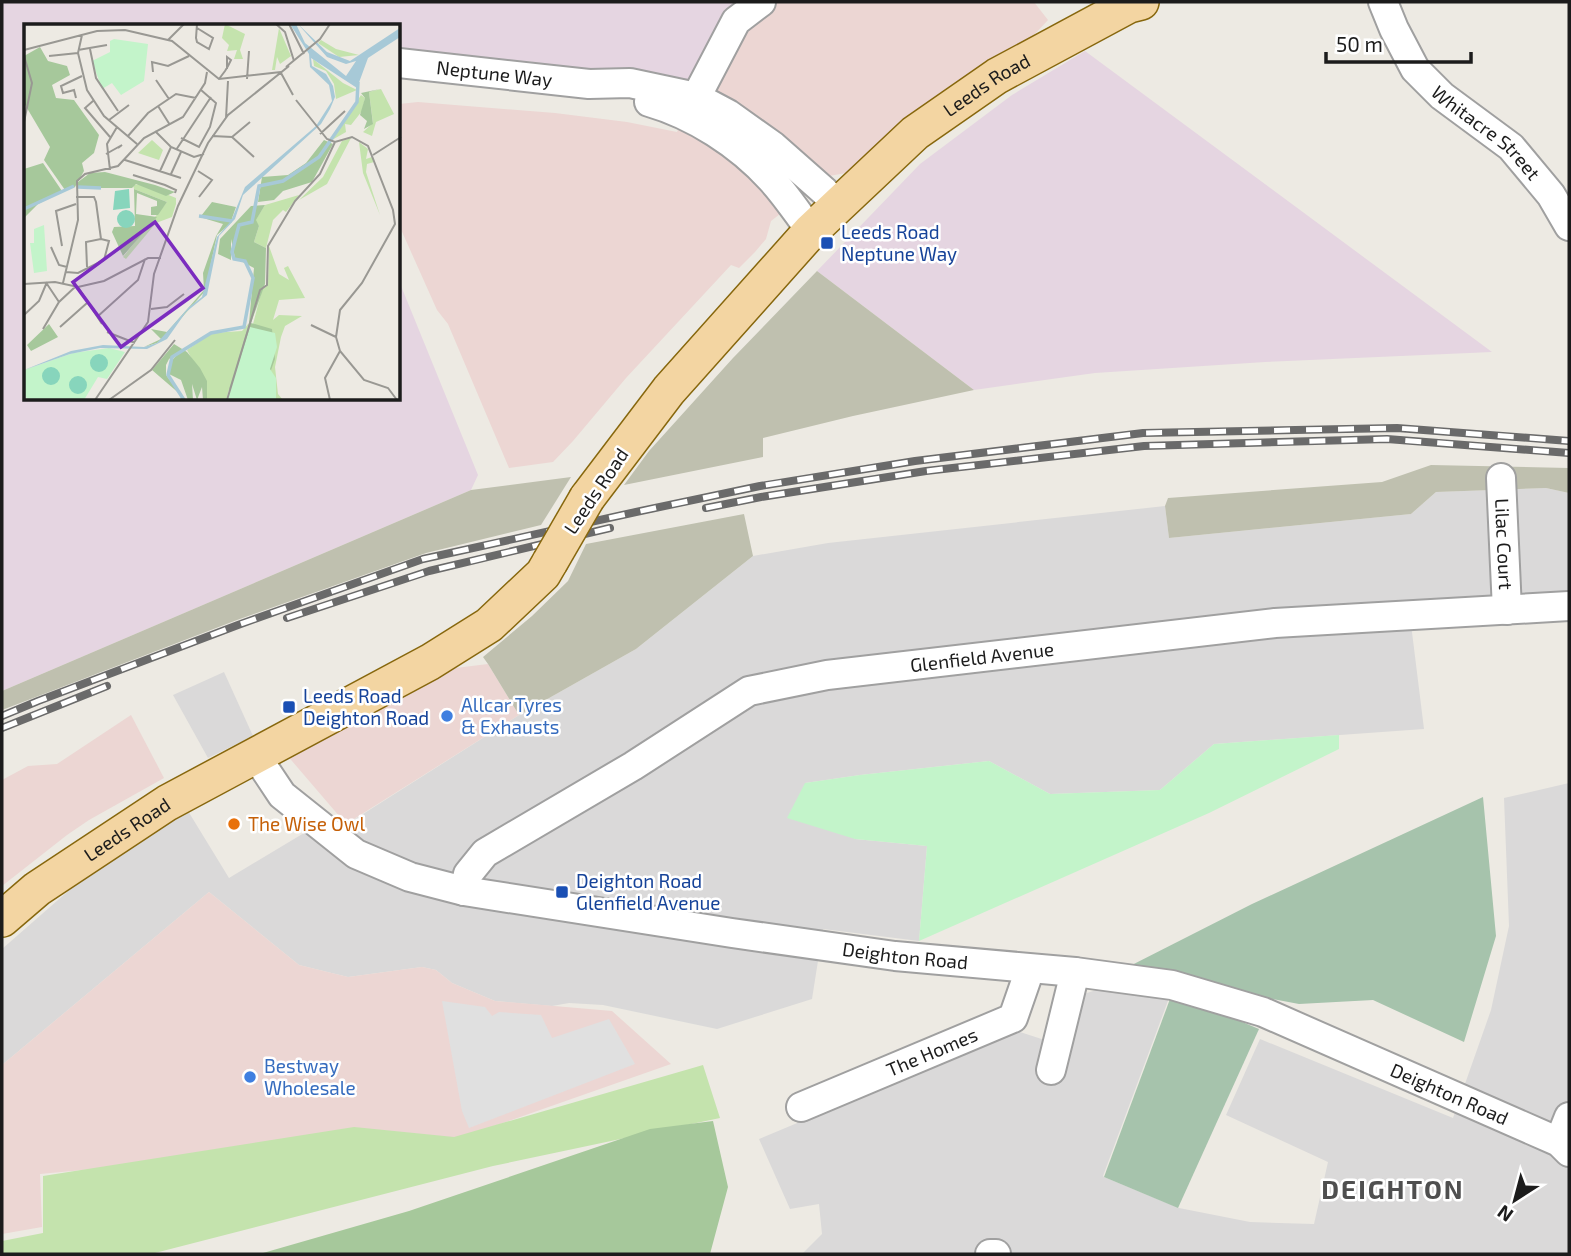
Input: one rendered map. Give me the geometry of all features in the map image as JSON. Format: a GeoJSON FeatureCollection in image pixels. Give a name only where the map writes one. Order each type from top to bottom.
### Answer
{"type":"FeatureCollection","features":[{"type":"Feature","properties":{"kind":"main road","name":"Leeds Road"},"geometry":{"type":"LineString","coordinates":[[2,919],[37,890],[167,803],[430,662],[489,625],[543,574],[587,498],[669,390],[837,205],[915,133],[997,76],[1129,5],[1141,2]]}},
{"type":"Feature","properties":{"kind":"street"},"geometry":{"type":"LineString","coordinates":[[696,97],[736,21],[761,2]]}},
{"type":"Feature","properties":{"kind":"street","name":"Whitacre Street"},"geometry":{"type":"LineString","coordinates":[[1383,2],[1415,69],[1442,96],[1511,147],[1551,195],[1569,226]]}},
{"type":"Feature","properties":{"kind":"street","name":"Neptune Way"},"geometry":{"type":"LineString","coordinates":[[401,63],[589,84],[630,83],[696,97],[728,114],[773,146],[837,205]]}},
{"type":"Feature","properties":{"kind":"street","name":"Neptune Way"},"geometry":{"type":"LineString","coordinates":[[589,84],[669,107],[732,144],[771,179],[811,231]]}},
{"type":"Feature","properties":{"kind":"street","name":"Neptune Way"},"geometry":{"type":"LineString","coordinates":[[696,97],[691,107],[727,128],[732,144]]}},
{"type":"Feature","properties":{"kind":"street","name":"Lilac Court"},"geometry":{"type":"LineString","coordinates":[[1501,478],[1507,610]]}},
{"type":"Feature","properties":{"kind":"street","name":"Glenfield Avenue"},"geometry":{"type":"LineString","coordinates":[[464,891],[468,874],[485,853],[633,766],[750,691],[827,675],[1275,623],[1569,606]]}},
{"type":"Feature","properties":{"kind":"street","name":"Deighton Road"},"geometry":{"type":"LineString","coordinates":[[256,756],[282,795],[356,854],[410,877],[464,891],[868,952],[1075,972],[1172,985],[1263,1012],[1566,1137]]}},
{"type":"Feature","properties":{"kind":"street","name":"The Homes"},"geometry":{"type":"LineString","coordinates":[[801,1107],[1013,1018],[1030,969]]}},
{"type":"Feature","properties":{"kind":"street"},"geometry":{"type":"LineString","coordinates":[[1051,1070],[1075,972]]}},
{"type":"Feature","properties":{"kind":"street"},"geometry":{"type":"LineString","coordinates":[[990,1254],[996,1254]]}},
{"type":"Feature","properties":{"kind":"shaded area"},"geometry":{"type":"Polygon","coordinates":[[[2,2],[761,2],[694,92],[527,61],[434,60],[401,56],[401,24],[24,24],[24,401],[401,401],[401,286],[478,475],[471,490],[2,691],[2,2]]]}},
{"type":"Feature","properties":{"kind":"shaded area"},"geometry":{"type":"Polygon","coordinates":[[[761,2],[1034,2],[1048,20],[1034,35],[852,172],[829,176],[771,221],[766,239],[755,252],[739,268],[731,265],[626,378],[553,462],[509,468],[448,324],[437,310],[401,229],[401,104],[418,102],[555,113],[627,122],[677,132],[694,92],[761,2]]]}},
{"type":"Feature","properties":{"kind":"shaded area"},"geometry":{"type":"Polygon","coordinates":[[[1085,51],[1492,352],[1095,373],[974,390],[817,271],[920,164],[1012,95],[1085,51]]]}},
{"type":"Feature","properties":{"kind":"shaded area"},"geometry":{"type":"Polygon","coordinates":[[[817,271],[974,390],[763,438],[763,457],[624,485],[649,451],[817,271]]]}},
{"type":"Feature","properties":{"kind":"shaded area"},"geometry":{"type":"Polygon","coordinates":[[[1431,465],[1569,468],[1569,493],[1546,488],[1436,492],[1411,514],[1169,538],[1165,506],[1168,498],[1382,482],[1431,465]]]}},
{"type":"Feature","properties":{"kind":"shaded area"},"geometry":{"type":"Polygon","coordinates":[[[571,477],[541,525],[426,553],[237,620],[2,710],[2,691],[471,490],[571,477]]]}},
{"type":"Feature","properties":{"kind":"shaded area"},"geometry":{"type":"Polygon","coordinates":[[[1546,488],[1569,493],[1569,600],[1409,608],[1424,729],[1214,744],[1160,790],[1050,794],[989,761],[805,783],[855,839],[927,846],[919,941],[823,929],[812,999],[717,1029],[603,1005],[569,1003],[552,1006],[495,1001],[452,983],[436,970],[422,967],[348,977],[299,965],[209,892],[2,1065],[2,949],[90,872],[188,811],[229,878],[309,830],[322,840],[519,715],[636,649],[753,556],[828,543],[1165,506],[1169,538],[1411,514],[1436,492],[1546,488]]]}},
{"type":"Feature","properties":{"kind":"shaded area"},"geometry":{"type":"Polygon","coordinates":[[[744,514],[753,556],[636,649],[519,715],[483,657],[568,581],[586,544],[744,514]]]}},
{"type":"Feature","properties":{"kind":"shaded area"},"geometry":{"type":"Polygon","coordinates":[[[488,664],[519,715],[346,824],[286,754],[439,670],[488,664]]]}},
{"type":"Feature","properties":{"kind":"shaded area"},"geometry":{"type":"Polygon","coordinates":[[[224,672],[253,736],[208,758],[173,695],[224,672]]]}},
{"type":"Feature","properties":{"kind":"shaded area"},"geometry":{"type":"Polygon","coordinates":[[[131,715],[164,778],[89,820],[2,886],[2,780],[28,766],[57,764],[131,715]]]}},
{"type":"Feature","properties":{"kind":"shaded area"},"geometry":{"type":"Polygon","coordinates":[[[1569,783],[1569,1254],[802,1254],[822,1234],[819,1204],[790,1209],[759,1139],[1017,1031],[1063,1046],[1079,1002],[1084,994],[1096,990],[1169,998],[1103,1176],[1179,1208],[1250,1222],[1314,1224],[1328,1162],[1226,1115],[1260,1039],[1453,1118],[1491,1010],[1509,926],[1504,798],[1569,783]]]}},
{"type":"Feature","properties":{"kind":"shaded area"},"geometry":{"type":"Polygon","coordinates":[[[209,892],[299,965],[348,977],[422,967],[436,970],[452,983],[495,1001],[612,1011],[671,1064],[460,1138],[390,1141],[40,1174],[42,1227],[2,1234],[2,1065],[209,892]]]}},
{"type":"Feature","properties":{"kind":"shaded area"},"geometry":{"type":"Polygon","coordinates":[[[442,1001],[485,1007],[492,1016],[499,1012],[541,1015],[552,1038],[609,1019],[635,1064],[469,1128],[462,1111],[442,1001]]]}},
{"type":"Feature","properties":{"kind":"green space"},"geometry":{"type":"Polygon","coordinates":[[[1339,735],[1339,749],[1209,813],[919,941],[927,846],[855,839],[787,818],[805,783],[989,761],[1050,794],[1160,790],[1214,744],[1339,735]]]}},
{"type":"Feature","properties":{"kind":"green space"},"geometry":{"type":"Polygon","coordinates":[[[1483,797],[1496,936],[1464,1042],[1373,1000],[1299,1004],[1122,970],[1252,904],[1483,797]]]}},
{"type":"Feature","properties":{"kind":"green space"},"geometry":{"type":"Polygon","coordinates":[[[1170,999],[1216,1011],[1259,1029],[1178,1208],[1104,1177],[1170,999]]]}},
{"type":"Feature","properties":{"kind":"green space"},"geometry":{"type":"Polygon","coordinates":[[[703,1065],[720,1118],[493,1166],[151,1254],[2,1254],[2,1241],[43,1233],[43,1176],[354,1127],[454,1137],[703,1065]]]}},
{"type":"Feature","properties":{"kind":"green space"},"geometry":{"type":"Polygon","coordinates":[[[713,1121],[728,1187],[710,1254],[239,1254],[263,1253],[409,1211],[650,1129],[713,1121]]]}},
{"type":"Feature","properties":{"kind":"railway"},"geometry":{"type":"LineString","coordinates":[[2,716],[238,625],[423,559],[760,486],[915,461],[1143,433],[1397,428],[1569,441]]}},
{"type":"Feature","properties":{"kind":"railway"},"geometry":{"type":"LineString","coordinates":[[706,508],[926,471],[1144,446],[1387,439],[1569,453]]}},
{"type":"Feature","properties":{"kind":"railway"},"geometry":{"type":"LineString","coordinates":[[287,618],[429,571],[610,528]]}},
{"type":"Feature","properties":{"kind":"railway"},"geometry":{"type":"LineString","coordinates":[[2,728],[107,686]]}},
{"type":"Feature","properties":{"kind":"place","name":"Leeds Road Neptune Way"},"geometry":{"type":"Point","coordinates":[827,243]}},
{"type":"Feature","properties":{"kind":"place","name":"Leeds Road Deighton Road"},"geometry":{"type":"Point","coordinates":[289,707]}},
{"type":"Feature","properties":{"kind":"place","name":"Allcar Tyres & Exhausts"},"geometry":{"type":"Point","coordinates":[447,716]}},
{"type":"Feature","properties":{"kind":"place","name":"The Wise Owl"},"geometry":{"type":"Point","coordinates":[234,824]}},
{"type":"Feature","properties":{"kind":"place","name":"Deighton Road Glenfield Avenue"},"geometry":{"type":"Point","coordinates":[562,892]}},
{"type":"Feature","properties":{"kind":"place","name":"Bestway Wholesale"},"geometry":{"type":"Point","coordinates":[250,1077]}},
{"type":"Feature","properties":{"kind":"district","name":"DEIGHTON"},"geometry":{"type":"Point","coordinates":[1393,1190]}}]}
